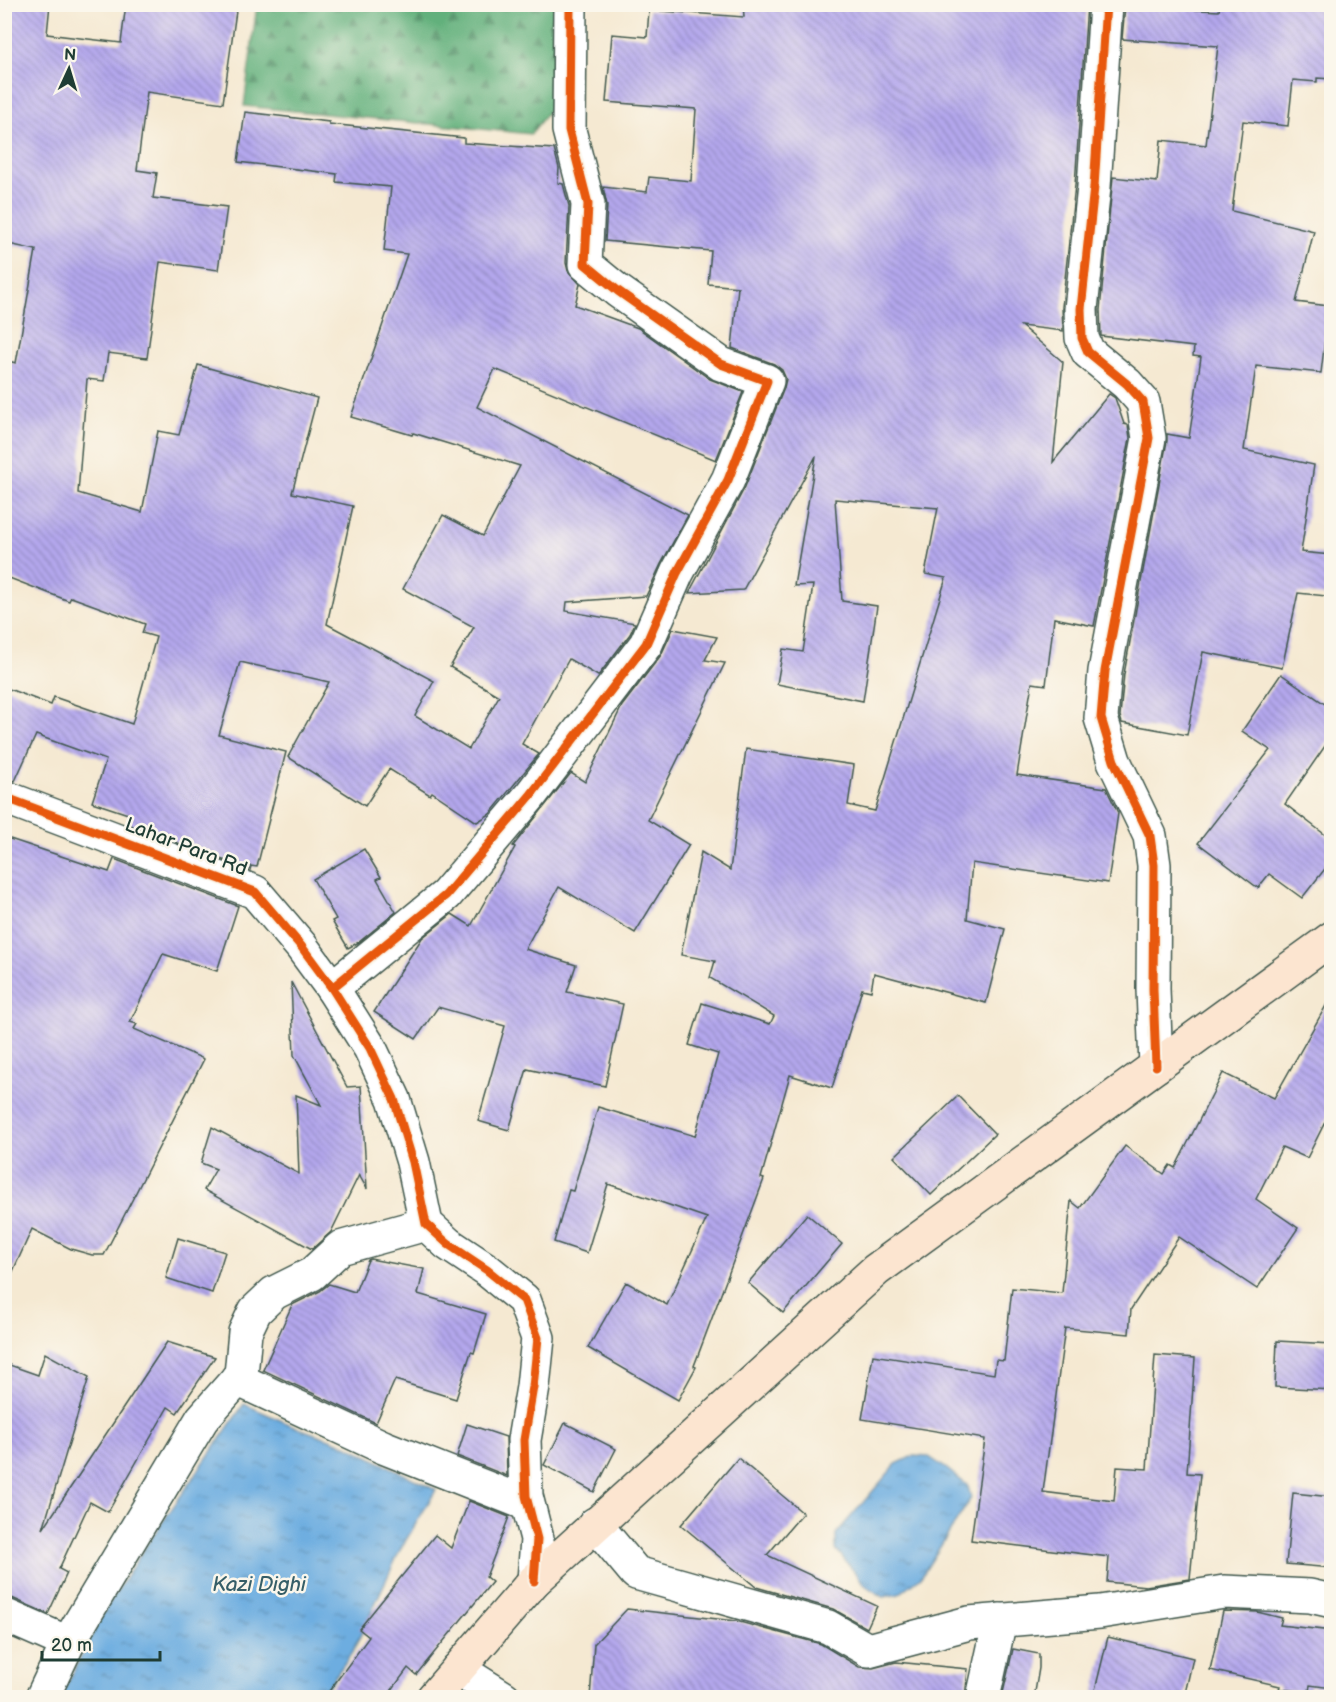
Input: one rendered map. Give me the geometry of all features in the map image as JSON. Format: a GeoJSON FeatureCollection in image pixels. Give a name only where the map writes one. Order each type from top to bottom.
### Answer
{"type":"FeatureCollection","features":[{"type":"Feature","properties":{"kind":"main road"},"geometry":{"type":"LineString","coordinates":[[434,1698],[534,1581],[876,1270],[1332,938]]}},
{"type":"Feature","properties":{"kind":"street"},"geometry":{"type":"LineString","coordinates":[[332,988],[446,895],[530,796],[646,644],[677,573],[728,480],[767,381],[721,364],[618,291],[585,264],[588,204],[568,130],[570,4]]}},
{"type":"Feature","properties":{"kind":"street"},"geometry":{"type":"LineString","coordinates":[[1106,4],[1094,188],[1081,309],[1082,338],[1088,352],[1127,384],[1143,402],[1149,438],[1105,671],[1101,718],[1114,760],[1150,836],[1154,865],[1153,989],[1156,1066]]}},
{"type":"Feature","properties":{"kind":"street","name":"Lahar Para Rd"},"geometry":{"type":"LineString","coordinates":[[4,797],[255,892],[301,946],[332,988],[370,1048],[394,1099],[413,1162],[426,1224]]}},
{"type":"Feature","properties":{"kind":"street"},"geometry":{"type":"LineString","coordinates":[[42,1698],[68,1643],[202,1419],[241,1375],[245,1332],[255,1311],[274,1293],[312,1274],[340,1248],[426,1224],[448,1244],[487,1270],[524,1300],[538,1338],[524,1440],[527,1504],[537,1539],[534,1581]]}},
{"type":"Feature","properties":{"kind":"street"},"geometry":{"type":"LineString","coordinates":[[237,1380],[383,1447],[527,1504]]}},
{"type":"Feature","properties":{"kind":"street"},"geometry":{"type":"LineString","coordinates":[[595,1524],[636,1573],[828,1627],[868,1650],[969,1623],[1100,1612],[1224,1592],[1310,1596],[1332,1601]]}},
{"type":"Feature","properties":{"kind":"street"},"geometry":{"type":"LineString","coordinates":[[4,1615],[68,1643]]}},
{"type":"Feature","properties":{"kind":"street"},"geometry":{"type":"LineString","coordinates":[[983,1698],[1000,1620]]}},
{"type":"Feature","properties":{"kind":"street"},"geometry":{"type":"LineString","coordinates":[[458,1669],[504,1698]]}},
{"type":"Feature","properties":{"kind":"green space"},"geometry":{"type":"Polygon","coordinates":[[[257,5],[563,5],[550,109],[531,134],[244,106],[257,5]]]}},
{"type":"Feature","properties":{"kind":"water","name":"Kazi Dighi"},"geometry":{"type":"Polygon","coordinates":[[[244,1404],[298,1428],[344,1444],[436,1490],[400,1550],[353,1651],[321,1697],[60,1698],[105,1610],[244,1404]]]}},
{"type":"Feature","properties":{"kind":"water"},"geometry":{"type":"Polygon","coordinates":[[[913,1456],[929,1457],[947,1469],[968,1486],[971,1498],[921,1577],[899,1594],[883,1597],[865,1585],[836,1549],[836,1534],[896,1464],[913,1456]]]}},
{"type":"Feature","properties":{"kind":"building"},"geometry":{"type":"Polygon","coordinates":[[[4,4],[50,4],[47,34],[121,43],[126,4],[237,4],[223,103],[147,92],[137,170],[157,173],[153,198],[227,207],[218,270],[160,262],[147,358],[108,353],[104,381],[87,379],[78,493],[142,512],[158,431],[179,435],[198,365],[317,398],[292,493],[353,506],[327,624],[434,681],[415,716],[469,749],[499,696],[450,667],[474,627],[403,589],[443,515],[483,536],[520,466],[413,433],[412,435],[351,417],[407,254],[384,251],[391,187],[336,182],[337,174],[238,162],[245,112],[329,122],[329,124],[464,138],[464,143],[554,149],[559,168],[558,183],[563,184],[569,206],[566,263],[568,271],[580,284],[575,305],[638,328],[710,379],[743,392],[716,460],[495,369],[477,407],[688,515],[646,596],[567,602],[566,611],[635,623],[630,634],[598,676],[569,659],[522,744],[539,754],[490,814],[477,822],[432,792],[430,795],[389,769],[365,806],[288,757],[329,682],[240,662],[219,735],[286,752],[257,867],[251,866],[250,870],[127,824],[131,815],[92,802],[106,760],[36,735],[15,781],[4,779],[4,687],[51,705],[54,697],[132,724],[156,637],[142,633],[145,624],[71,597],[69,601],[4,576],[4,360],[16,363],[36,250],[4,243],[4,4]]]}},
{"type":"Feature","properties":{"kind":"building"},"geometry":{"type":"Polygon","coordinates":[[[743,4],[1087,4],[1075,185],[1062,307],[1063,331],[1021,326],[1063,362],[1053,462],[1109,394],[1115,398],[1124,424],[1128,425],[1130,438],[1094,626],[1054,618],[1046,685],[1032,683],[1017,775],[1106,788],[1118,813],[1108,883],[972,863],[967,919],[1005,929],[986,1003],[874,973],[871,991],[862,989],[832,1088],[790,1075],[761,1178],[764,1179],[694,1366],[696,1367],[678,1400],[588,1348],[626,1282],[667,1305],[707,1218],[608,1184],[587,1253],[554,1242],[569,1190],[573,1191],[598,1107],[695,1136],[718,1054],[689,1045],[702,1003],[770,1024],[774,1016],[710,978],[715,961],[681,955],[701,852],[730,870],[746,749],[854,765],[848,805],[875,811],[946,578],[925,574],[938,508],[835,499],[842,601],[877,606],[863,701],[777,684],[783,649],[803,652],[813,585],[794,586],[816,456],[743,590],[689,593],[745,487],[786,379],[782,370],[774,364],[732,348],[738,287],[708,284],[711,251],[605,241],[607,205],[603,187],[647,192],[649,177],[691,181],[696,109],[606,102],[612,34],[647,37],[649,10],[744,17],[743,4]]]}},
{"type":"Feature","properties":{"kind":"building"},"geometry":{"type":"Polygon","coordinates":[[[1220,4],[1332,4],[1332,79],[1317,78],[1317,82],[1293,80],[1288,126],[1243,121],[1232,211],[1314,231],[1296,302],[1329,306],[1321,373],[1256,366],[1244,450],[1314,465],[1301,552],[1331,555],[1326,596],[1298,593],[1282,668],[1203,652],[1187,735],[1122,723],[1120,716],[1124,674],[1167,434],[1189,438],[1201,357],[1193,356],[1194,347],[1101,336],[1100,310],[1113,177],[1157,182],[1161,140],[1206,145],[1218,46],[1122,39],[1125,6],[1219,11],[1220,4]]]}},
{"type":"Feature","properties":{"kind":"building"},"geometry":{"type":"Polygon","coordinates":[[[673,629],[717,637],[705,660],[725,663],[648,820],[689,845],[635,933],[559,887],[525,949],[576,965],[567,992],[623,1004],[605,1086],[527,1069],[509,1130],[478,1121],[505,1026],[438,1007],[416,1039],[374,1012],[422,938],[452,914],[471,926],[515,847],[513,846],[571,773],[585,782],[622,706],[661,655],[673,629]]]}},
{"type":"Feature","properties":{"kind":"building"},"geometry":{"type":"Polygon","coordinates":[[[1281,674],[1332,709],[1332,736],[1285,804],[1332,840],[1332,860],[1302,898],[1269,874],[1258,888],[1198,843],[1270,750],[1242,731],[1281,674]]]}},
{"type":"Feature","properties":{"kind":"building"},"geometry":{"type":"Polygon","coordinates":[[[4,837],[109,872],[114,859],[238,906],[217,971],[163,954],[130,1022],[137,1024],[134,1029],[204,1059],[104,1255],[92,1255],[71,1249],[32,1229],[4,1291],[4,837]]]}},
{"type":"Feature","properties":{"kind":"building"},"geometry":{"type":"Polygon","coordinates":[[[364,849],[381,877],[377,879],[396,912],[348,948],[332,921],[336,919],[313,879],[364,849]]]}},
{"type":"Feature","properties":{"kind":"building"},"geometry":{"type":"Polygon","coordinates":[[[291,982],[347,1087],[361,1086],[367,1189],[359,1175],[331,1232],[312,1249],[204,1190],[216,1169],[201,1163],[212,1127],[299,1174],[296,1095],[321,1105],[294,1055],[291,982]]]}},
{"type":"Feature","properties":{"kind":"building"},"geometry":{"type":"Polygon","coordinates":[[[1332,995],[1332,1108],[1307,1158],[1282,1147],[1256,1199],[1298,1228],[1257,1289],[1179,1237],[1131,1309],[1129,1334],[1065,1328],[1043,1492],[1114,1501],[1117,1467],[1147,1469],[1155,1355],[1195,1358],[1187,1473],[1200,1474],[1190,1579],[1146,1586],[1107,1582],[1109,1557],[971,1540],[985,1439],[862,1419],[873,1355],[994,1374],[996,1360],[1004,1361],[1012,1288],[1062,1293],[1071,1201],[1080,1208],[1125,1146],[1164,1174],[1170,1165],[1175,1168],[1223,1073],[1274,1098],[1332,995]]]}},
{"type":"Feature","properties":{"kind":"building"},"geometry":{"type":"Polygon","coordinates":[[[958,1096],[995,1134],[931,1195],[894,1157],[958,1096]]]}},
{"type":"Feature","properties":{"kind":"building"},"geometry":{"type":"Polygon","coordinates":[[[807,1214],[842,1244],[783,1313],[748,1283],[807,1214]]]}},
{"type":"Feature","properties":{"kind":"building"},"geometry":{"type":"Polygon","coordinates":[[[178,1238],[225,1252],[212,1293],[166,1278],[178,1238]]]}},
{"type":"Feature","properties":{"kind":"building"},"geometry":{"type":"Polygon","coordinates":[[[370,1259],[424,1269],[418,1294],[486,1314],[456,1399],[395,1380],[376,1423],[263,1370],[292,1305],[329,1284],[355,1292],[370,1259]]]}},
{"type":"Feature","properties":{"kind":"building"},"geometry":{"type":"Polygon","coordinates":[[[1277,1341],[1332,1344],[1332,1390],[1275,1387],[1277,1341]]]}},
{"type":"Feature","properties":{"kind":"building"},"geometry":{"type":"Polygon","coordinates":[[[167,1342],[215,1357],[177,1413],[168,1407],[108,1512],[90,1502],[59,1569],[67,1573],[48,1614],[12,1598],[4,1597],[4,1363],[38,1375],[45,1353],[89,1377],[43,1529],[167,1342]]]}},
{"type":"Feature","properties":{"kind":"building"},"geometry":{"type":"Polygon","coordinates":[[[565,1423],[616,1449],[594,1492],[544,1465],[565,1423]]]}},
{"type":"Feature","properties":{"kind":"building"},"geometry":{"type":"Polygon","coordinates":[[[467,1424],[506,1437],[507,1476],[457,1456],[467,1424]]]}},
{"type":"Feature","properties":{"kind":"building"},"geometry":{"type":"Polygon","coordinates":[[[738,1458],[803,1513],[767,1555],[877,1606],[867,1628],[833,1609],[756,1587],[681,1525],[738,1458]]]}},
{"type":"Feature","properties":{"kind":"building"},"geometry":{"type":"Polygon","coordinates":[[[1293,1493],[1332,1497],[1332,1568],[1286,1564],[1293,1493]]]}},
{"type":"Feature","properties":{"kind":"building"},"geometry":{"type":"Polygon","coordinates":[[[469,1501],[509,1517],[486,1577],[492,1582],[416,1675],[408,1668],[386,1698],[324,1698],[369,1637],[359,1629],[435,1535],[451,1548],[469,1501]]]}},
{"type":"Feature","properties":{"kind":"building"},"geometry":{"type":"Polygon","coordinates":[[[627,1609],[736,1621],[821,1644],[859,1667],[873,1668],[896,1662],[968,1669],[965,1698],[590,1698],[594,1644],[627,1609]]]}},
{"type":"Feature","properties":{"kind":"building"},"geometry":{"type":"Polygon","coordinates":[[[1223,1611],[1257,1612],[1282,1618],[1280,1625],[1332,1631],[1332,1688],[1310,1685],[1309,1692],[1279,1689],[1280,1686],[1210,1670],[1223,1611]]]}},
{"type":"Feature","properties":{"kind":"building"},"geometry":{"type":"Polygon","coordinates":[[[1108,1637],[1193,1658],[1184,1698],[1093,1698],[1108,1637]]]}},
{"type":"Feature","properties":{"kind":"building"},"geometry":{"type":"Polygon","coordinates":[[[1013,1649],[1039,1654],[1034,1698],[1003,1693],[1013,1649]]]}},
{"type":"Feature","properties":{"kind":"cycle path"},"geometry":{"type":"LineString","coordinates":[[332,988],[446,895],[530,796],[646,644],[677,573],[728,480],[767,381],[721,364],[618,291],[585,264],[588,204],[569,130],[570,4]]}},
{"type":"Feature","properties":{"kind":"cycle path"},"geometry":{"type":"LineString","coordinates":[[1106,4],[1094,187],[1081,309],[1082,338],[1088,352],[1127,384],[1143,402],[1149,438],[1105,671],[1101,718],[1114,761],[1150,836],[1154,865],[1153,989],[1156,1066]]}},
{"type":"Feature","properties":{"kind":"cycle path"},"geometry":{"type":"LineString","coordinates":[[4,797],[255,892],[301,946],[332,988],[370,1048],[394,1099],[413,1162],[426,1224],[448,1244],[487,1270],[524,1300],[538,1338],[524,1440],[526,1496],[537,1539],[534,1581]]}}]}
